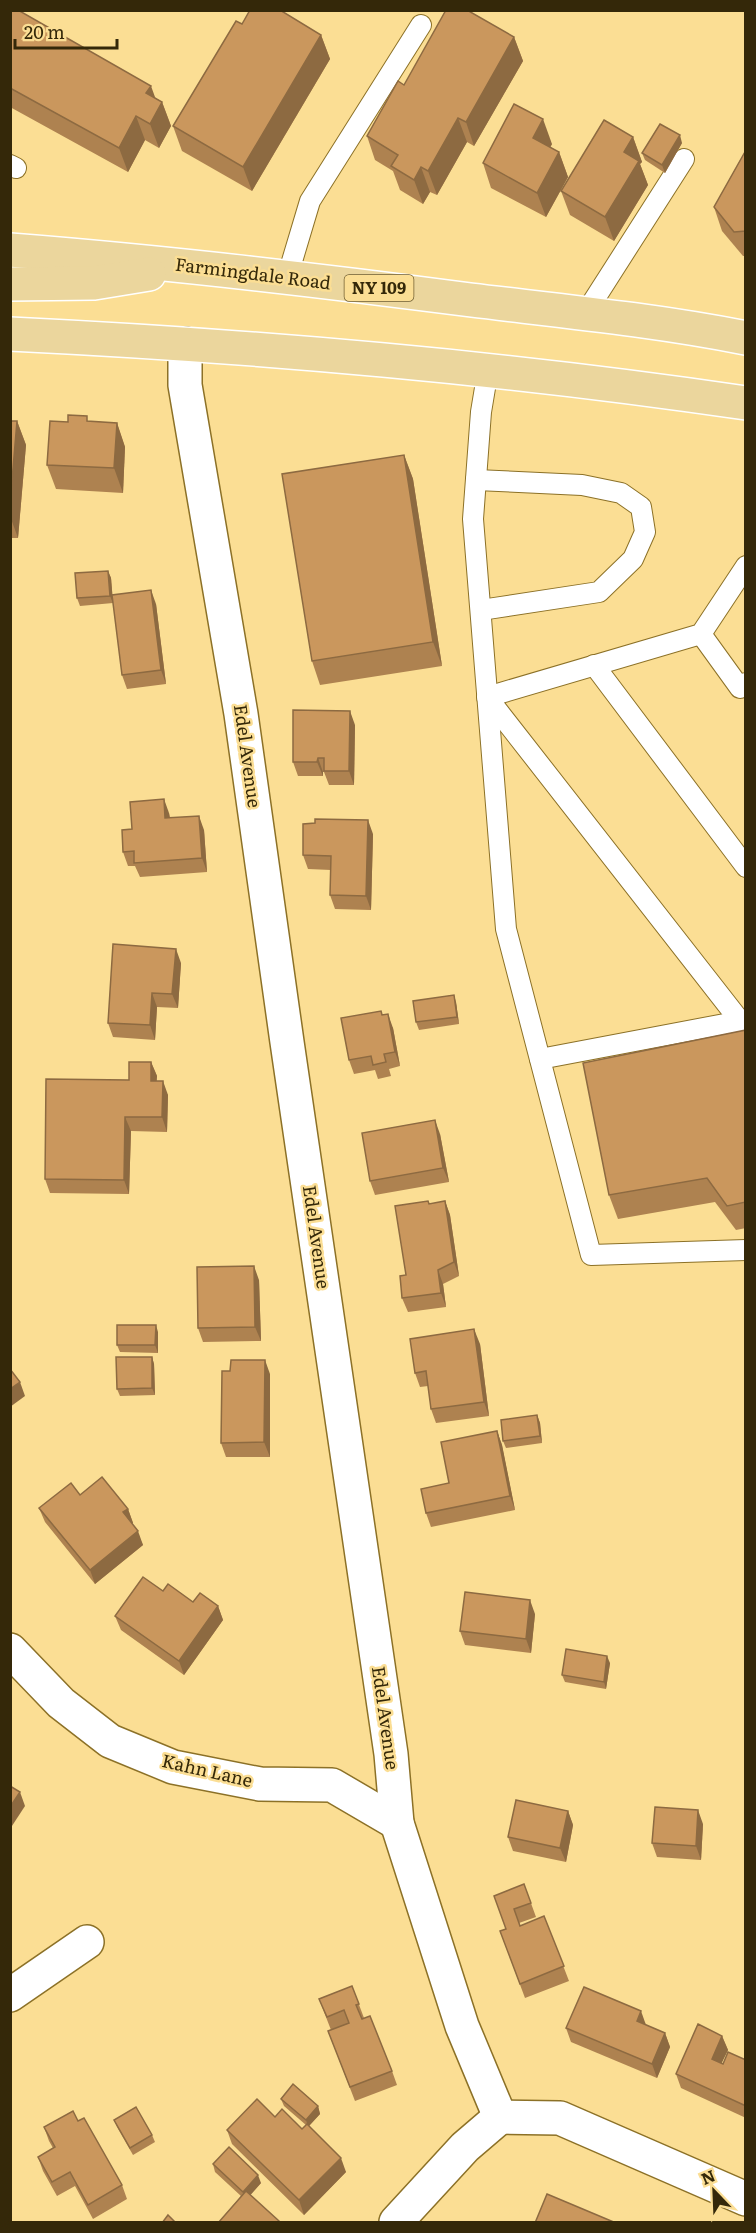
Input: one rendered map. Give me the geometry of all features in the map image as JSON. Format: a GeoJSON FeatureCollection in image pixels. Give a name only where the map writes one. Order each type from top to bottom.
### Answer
{"type":"FeatureCollection","features":[{"type":"Feature","properties":{"kind":"main road","name":"Farmingdale Road"},"geometry":{"type":"LineString","coordinates":[[10,250],[195,267],[742,331]]}},
{"type":"Feature","properties":{"kind":"main road"},"geometry":{"type":"LineString","coordinates":[[10,284],[94,283],[195,267]]}},
{"type":"Feature","properties":{"kind":"main road"},"geometry":{"type":"LineString","coordinates":[[10,334],[185,344],[488,370],[746,402]]}},
{"type":"Feature","properties":{"kind":"street","name":"Edel Avenue"},"geometry":{"type":"LineString","coordinates":[[185,344],[185,385],[241,714],[392,1754],[397,1823],[462,2026],[500,2117]]}},
{"type":"Feature","properties":{"kind":"street","name":"Kahn Lane"},"geometry":{"type":"LineString","coordinates":[[10,1650],[61,1703],[110,1741],[173,1767],[260,1784],[333,1785],[397,1823]]}},
{"type":"Feature","properties":{"kind":"street"},"geometry":{"type":"LineString","coordinates":[[10,1995],[87,1942]]}},
{"type":"Feature","properties":{"kind":"street"},"geometry":{"type":"LineString","coordinates":[[396,2223],[465,2147],[500,2117],[560,2118],[746,2199]]}},
{"type":"Feature","properties":{"kind":"lane"},"geometry":{"type":"LineString","coordinates":[[287,278],[310,201],[421,25]]}},
{"type":"Feature","properties":{"kind":"lane"},"geometry":{"type":"LineString","coordinates":[[585,314],[684,159]]}},
{"type":"Feature","properties":{"kind":"lane"},"geometry":{"type":"LineString","coordinates":[[488,370],[481,412],[473,519],[506,929],[591,1255],[746,1250]]}},
{"type":"Feature","properties":{"kind":"lane"},"geometry":{"type":"LineString","coordinates":[[476,480],[582,485],[621,493],[640,507],[645,532],[633,559],[599,592],[481,610]]}},
{"type":"Feature","properties":{"kind":"lane"},"geometry":{"type":"LineString","coordinates":[[487,697],[701,634],[746,566]]}},
{"type":"Feature","properties":{"kind":"lane"},"geometry":{"type":"LineString","coordinates":[[701,634],[744,689]]}},
{"type":"Feature","properties":{"kind":"lane"},"geometry":{"type":"LineString","coordinates":[[594,665],[746,867]]}},
{"type":"Feature","properties":{"kind":"lane"},"geometry":{"type":"LineString","coordinates":[[487,697],[743,1020],[540,1059]]}},
{"type":"Feature","properties":{"kind":"building"},"geometry":{"type":"Polygon","coordinates":[[[10,10],[18,10],[151,86],[146,93],[162,102],[150,124],[136,116],[119,148],[10,88],[10,10]]]}},
{"type":"Feature","properties":{"kind":"building"},"geometry":{"type":"Polygon","coordinates":[[[250,10],[280,10],[321,35],[243,167],[173,126],[236,21],[242,24],[250,10]]]}},
{"type":"Feature","properties":{"kind":"building"},"geometry":{"type":"Polygon","coordinates":[[[446,10],[467,10],[514,37],[466,122],[458,118],[428,171],[421,167],[414,180],[391,166],[398,155],[367,136],[398,81],[404,85],[446,10]]]}},
{"type":"Feature","properties":{"kind":"building"},"geometry":{"type":"Polygon","coordinates":[[[514,104],[543,119],[533,138],[559,152],[537,193],[483,163],[514,104]]]}},
{"type":"Feature","properties":{"kind":"building"},"geometry":{"type":"Polygon","coordinates":[[[604,120],[633,137],[624,152],[639,161],[605,217],[561,191],[604,120]]]}},
{"type":"Feature","properties":{"kind":"building"},"geometry":{"type":"Polygon","coordinates":[[[660,124],[680,135],[662,165],[642,153],[660,124]]]}},
{"type":"Feature","properties":{"kind":"building"},"geometry":{"type":"Polygon","coordinates":[[[746,150],[746,231],[734,232],[714,207],[746,150]]]}},
{"type":"Feature","properties":{"kind":"building"},"geometry":{"type":"Polygon","coordinates":[[[68,415],[87,416],[87,421],[117,423],[114,468],[47,465],[50,421],[68,422],[68,415]]]}},
{"type":"Feature","properties":{"kind":"building"},"geometry":{"type":"Polygon","coordinates":[[[10,421],[17,421],[10,504],[10,421]]]}},
{"type":"Feature","properties":{"kind":"building"},"geometry":{"type":"Polygon","coordinates":[[[404,455],[433,642],[312,661],[282,474],[404,455]]]}},
{"type":"Feature","properties":{"kind":"building"},"geometry":{"type":"Polygon","coordinates":[[[108,571],[110,596],[77,598],[75,573],[108,571]]]}},
{"type":"Feature","properties":{"kind":"building"},"geometry":{"type":"Polygon","coordinates":[[[151,590],[161,670],[122,675],[112,595],[151,590]]]}},
{"type":"Feature","properties":{"kind":"building"},"geometry":{"type":"Polygon","coordinates":[[[293,710],[350,711],[349,771],[324,771],[324,758],[318,758],[317,762],[293,762],[293,710]]]}},
{"type":"Feature","properties":{"kind":"building"},"geometry":{"type":"Polygon","coordinates":[[[164,799],[165,818],[199,816],[202,858],[134,863],[134,851],[123,852],[122,830],[132,829],[130,802],[164,799]]]}},
{"type":"Feature","properties":{"kind":"building"},"geometry":{"type":"Polygon","coordinates":[[[315,819],[368,820],[366,896],[330,895],[331,856],[303,855],[303,824],[315,823],[315,819]]]}},
{"type":"Feature","properties":{"kind":"building"},"geometry":{"type":"Polygon","coordinates":[[[113,944],[176,949],[172,994],[152,993],[150,1025],[108,1023],[113,944]]]}},
{"type":"Feature","properties":{"kind":"building"},"geometry":{"type":"Polygon","coordinates":[[[454,995],[457,1017],[416,1022],[413,1001],[454,995]]]}},
{"type":"Feature","properties":{"kind":"building"},"geometry":{"type":"Polygon","coordinates":[[[381,1011],[382,1015],[388,1014],[395,1052],[384,1054],[386,1062],[373,1065],[371,1056],[349,1060],[341,1018],[381,1011]]]}},
{"type":"Feature","properties":{"kind":"building"},"geometry":{"type":"Polygon","coordinates":[[[746,1030],[746,1202],[727,1206],[707,1178],[609,1195],[583,1063],[746,1030]]]}},
{"type":"Feature","properties":{"kind":"building"},"geometry":{"type":"Polygon","coordinates":[[[129,1062],[151,1062],[151,1081],[163,1081],[162,1117],[125,1117],[124,1180],[45,1179],[46,1079],[129,1080],[129,1062]]]}},
{"type":"Feature","properties":{"kind":"building"},"geometry":{"type":"Polygon","coordinates":[[[435,1120],[443,1168],[370,1181],[362,1133],[435,1120]]]}},
{"type":"Feature","properties":{"kind":"building"},"geometry":{"type":"Polygon","coordinates":[[[428,1201],[429,1204],[445,1201],[454,1262],[438,1270],[441,1293],[402,1298],[400,1276],[406,1275],[395,1206],[428,1201]]]}},
{"type":"Feature","properties":{"kind":"building"},"geometry":{"type":"Polygon","coordinates":[[[254,1266],[255,1327],[198,1328],[197,1267],[254,1266]]]}},
{"type":"Feature","properties":{"kind":"building"},"geometry":{"type":"Polygon","coordinates":[[[117,1325],[156,1325],[155,1345],[117,1345],[117,1325]]]}},
{"type":"Feature","properties":{"kind":"building"},"geometry":{"type":"Polygon","coordinates":[[[474,1329],[484,1402],[431,1409],[426,1371],[415,1373],[410,1339],[474,1329]]]}},
{"type":"Feature","properties":{"kind":"building"},"geometry":{"type":"Polygon","coordinates":[[[116,1357],[152,1357],[152,1388],[117,1389],[116,1357]]]}},
{"type":"Feature","properties":{"kind":"building"},"geometry":{"type":"Polygon","coordinates":[[[231,1360],[265,1360],[264,1442],[221,1443],[222,1371],[230,1371],[231,1360]]]}},
{"type":"Feature","properties":{"kind":"building"},"geometry":{"type":"Polygon","coordinates":[[[10,1369],[20,1382],[10,1389],[10,1369]]]}},
{"type":"Feature","properties":{"kind":"building"},"geometry":{"type":"Polygon","coordinates":[[[537,1415],[540,1436],[503,1441],[501,1420],[537,1415]]]}},
{"type":"Feature","properties":{"kind":"building"},"geometry":{"type":"Polygon","coordinates":[[[497,1431],[510,1496],[426,1513],[421,1489],[449,1483],[441,1442],[497,1431]]]}},
{"type":"Feature","properties":{"kind":"building"},"geometry":{"type":"Polygon","coordinates":[[[102,1477],[128,1509],[123,1512],[138,1531],[90,1570],[39,1508],[71,1483],[80,1495],[102,1477]]]}},
{"type":"Feature","properties":{"kind":"building"},"geometry":{"type":"Polygon","coordinates":[[[143,1577],[163,1591],[168,1584],[193,1602],[200,1593],[218,1606],[179,1661],[115,1616],[143,1577]]]}},
{"type":"Feature","properties":{"kind":"building"},"geometry":{"type":"Polygon","coordinates":[[[465,1592],[530,1600],[526,1639],[460,1631],[465,1592]]]}},
{"type":"Feature","properties":{"kind":"building"},"geometry":{"type":"Polygon","coordinates":[[[566,1649],[607,1656],[604,1682],[562,1675],[566,1649]]]}},
{"type":"Feature","properties":{"kind":"building"},"geometry":{"type":"Polygon","coordinates":[[[10,1786],[20,1792],[10,1807],[10,1786]]]}},
{"type":"Feature","properties":{"kind":"building"},"geometry":{"type":"Polygon","coordinates":[[[516,1800],[568,1811],[560,1848],[508,1837],[516,1800]]]}},
{"type":"Feature","properties":{"kind":"building"},"geometry":{"type":"Polygon","coordinates":[[[655,1807],[698,1810],[696,1846],[652,1843],[655,1807]]]}},
{"type":"Feature","properties":{"kind":"building"},"geometry":{"type":"Polygon","coordinates":[[[524,1884],[531,1903],[514,1909],[520,1926],[544,1916],[564,1966],[520,1984],[500,1931],[506,1929],[494,1896],[524,1884]]]}},
{"type":"Feature","properties":{"kind":"building"},"geometry":{"type":"Polygon","coordinates":[[[352,1986],[362,2019],[370,2016],[392,2071],[350,2087],[328,2031],[349,2023],[344,2010],[327,2017],[319,1999],[352,1986]]]}},
{"type":"Feature","properties":{"kind":"building"},"geometry":{"type":"Polygon","coordinates":[[[584,1987],[641,2011],[637,2021],[665,2033],[652,2064],[566,2028],[584,1987]]]}},
{"type":"Feature","properties":{"kind":"building"},"geometry":{"type":"Polygon","coordinates":[[[698,2024],[722,2036],[712,2059],[723,2064],[728,2052],[746,2060],[746,2106],[676,2074],[698,2024]]]}},
{"type":"Feature","properties":{"kind":"building"},"geometry":{"type":"Polygon","coordinates":[[[293,2084],[318,2106],[306,2120],[281,2099],[293,2084]]]}},
{"type":"Feature","properties":{"kind":"building"},"geometry":{"type":"Polygon","coordinates":[[[257,2099],[275,2117],[282,2109],[302,2129],[307,2124],[341,2158],[299,2200],[227,2130],[257,2099]]]}},
{"type":"Feature","properties":{"kind":"building"},"geometry":{"type":"Polygon","coordinates":[[[136,2107],[152,2135],[130,2148],[114,2120],[136,2107]]]}},
{"type":"Feature","properties":{"kind":"building"},"geometry":{"type":"Polygon","coordinates":[[[73,2111],[78,2121],[84,2118],[122,2185],[88,2205],[70,2172],[52,2182],[38,2157],[55,2147],[44,2127],[73,2111]]]}},
{"type":"Feature","properties":{"kind":"building"},"geometry":{"type":"Polygon","coordinates":[[[229,2147],[258,2175],[243,2192],[213,2164],[229,2147]]]}},
{"type":"Feature","properties":{"kind":"building"},"geometry":{"type":"Polygon","coordinates":[[[246,2191],[279,2221],[277,2223],[218,2223],[246,2191]]]}},
{"type":"Feature","properties":{"kind":"building"},"geometry":{"type":"Polygon","coordinates":[[[547,2194],[616,2223],[535,2223],[547,2194]]]}},
{"type":"Feature","properties":{"kind":"building"},"geometry":{"type":"Polygon","coordinates":[[[168,2215],[176,2223],[162,2223],[168,2215]]]}}]}
